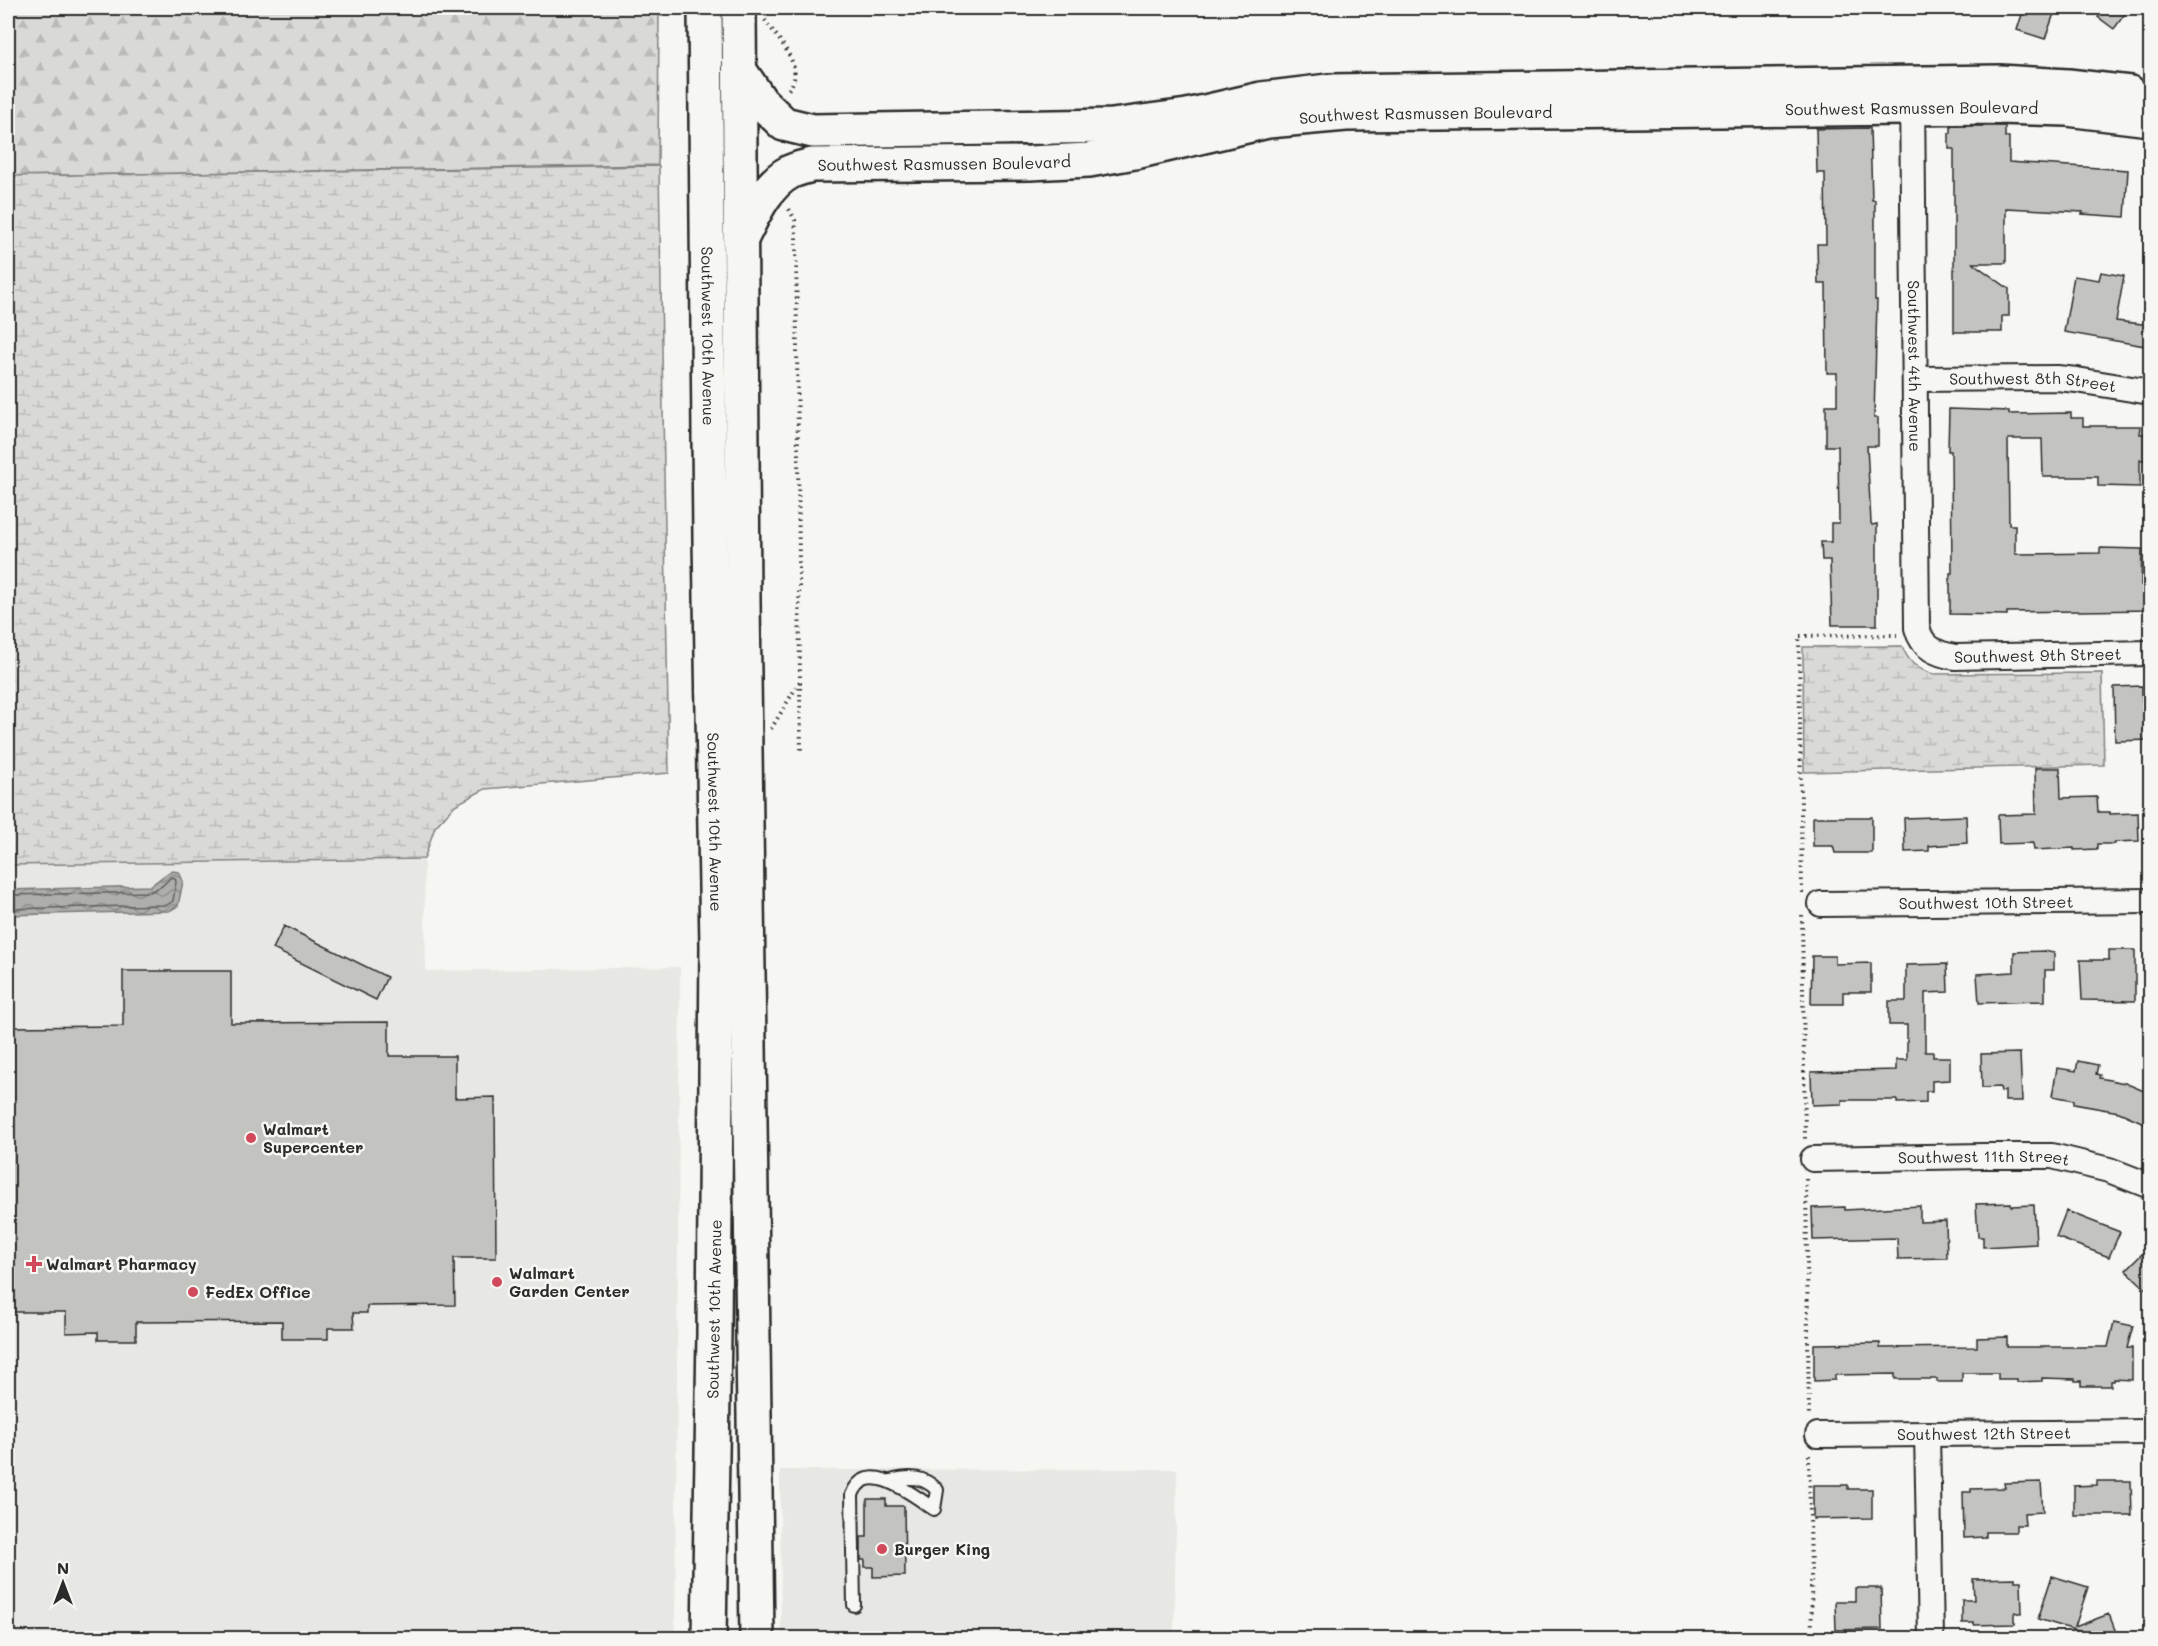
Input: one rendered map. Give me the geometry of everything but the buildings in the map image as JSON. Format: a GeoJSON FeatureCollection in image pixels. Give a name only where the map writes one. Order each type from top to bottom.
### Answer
{"type":"FeatureCollection","features":[{"type":"Feature","properties":{"kind":"main road","name":"Southwest 10th Avenue"},"geometry":{"type":"LineString","coordinates":[[705,8],[710,551],[717,946],[709,1638]]}},
{"type":"Feature","properties":{"kind":"main road","name":"Southwest 10th Avenue"},"geometry":{"type":"LineString","coordinates":[[751,12],[740,71],[740,241],[742,579],[757,1638]]}},
{"type":"Feature","properties":{"kind":"main road","name":"Southwest Rasmussen Boulevard"},"geometry":{"type":"LineString","coordinates":[[740,71],[761,102],[784,124],[813,131],[1112,126],[1187,116],[1261,99],[1328,91],[1912,95],[2095,111],[2151,119]]}},
{"type":"Feature","properties":{"kind":"main road","name":"Southwest Rasmussen Boulevard"},"geometry":{"type":"LineString","coordinates":[[740,241],[760,202],[777,182],[789,172],[812,165],[1030,163],[1089,160],[1140,152],[1268,122],[1346,114],[1912,95],[2034,83],[2151,96]]}},
{"type":"Feature","properties":{"kind":"street","name":"Southwest 4th Avenue"},"geometry":{"type":"LineString","coordinates":[[1912,95],[1917,628],[1923,641]]}},
{"type":"Feature","properties":{"kind":"street","name":"Southwest 8th Street"},"geometry":{"type":"LineString","coordinates":[[1915,380],[2057,378],[2151,392]]}},
{"type":"Feature","properties":{"kind":"street","name":"Southwest 9th Street"},"geometry":{"type":"LineString","coordinates":[[1923,641],[1936,652],[1955,657],[2151,653]]}},
{"type":"Feature","properties":{"kind":"street","name":"Southwest 10th Street"},"geometry":{"type":"LineString","coordinates":[[1821,904],[2151,901]]}},
{"type":"Feature","properties":{"kind":"street","name":"Southwest 11th Street"},"geometry":{"type":"LineString","coordinates":[[1812,1160],[2052,1156],[2109,1170],[2151,1186]]}},
{"type":"Feature","properties":{"kind":"street","name":"Southwest 12th Street"},"geometry":{"type":"LineString","coordinates":[[1818,1435],[2151,1432]]}},
{"type":"Feature","properties":{"kind":"street"},"geometry":{"type":"LineString","coordinates":[[1927,1434],[1931,1638]]}},
{"type":"Feature","properties":{"kind":"lane"},"geometry":{"type":"LineString","coordinates":[[854,1605],[852,1495],[859,1483],[871,1478],[891,1481],[915,1477],[932,1484],[937,1490],[934,1509],[891,1481]]}},
{"type":"Feature","properties":{"kind":"path"},"geometry":{"type":"LineString","coordinates":[[751,12],[791,59],[795,77],[792,87],[784,94]]}},
{"type":"Feature","properties":{"kind":"path"},"geometry":{"type":"LineString","coordinates":[[789,208],[795,220],[796,234],[801,754]]}},
{"type":"Feature","properties":{"kind":"path"},"geometry":{"type":"LineString","coordinates":[[1799,636],[1923,641]]}},
{"type":"Feature","properties":{"kind":"path"},"geometry":{"type":"LineString","coordinates":[[768,735],[800,681]]}},
{"type":"Feature","properties":{"kind":"shaded area"},"geometry":{"type":"Polygon","coordinates":[[[424,859],[426,971],[680,967],[675,1638],[8,1638],[8,865],[424,859]]]}},
{"type":"Feature","properties":{"kind":"shaded area"},"geometry":{"type":"Polygon","coordinates":[[[1177,1469],[1174,1638],[781,1638],[780,1470],[1177,1469]]]}},
{"type":"Feature","properties":{"kind":"green space"},"geometry":{"type":"Polygon","coordinates":[[[8,8],[659,8],[658,165],[8,176],[8,8]]]}},
{"type":"Feature","properties":{"kind":"green space"},"geometry":{"type":"Polygon","coordinates":[[[659,166],[669,773],[485,789],[455,805],[435,827],[424,859],[8,865],[8,176],[659,166]]]}},
{"type":"Feature","properties":{"kind":"green space"},"geometry":{"type":"Polygon","coordinates":[[[1902,646],[1914,665],[1934,674],[2102,673],[2104,765],[1804,772],[1803,647],[1902,646]]]}},
{"type":"Feature","properties":{"kind":"water"},"geometry":{"type":"Polygon","coordinates":[[[172,871],[179,872],[183,881],[178,906],[169,911],[8,915],[8,890],[150,886],[172,871]]]}},
{"type":"Feature","properties":{"kind":"place","name":"Walmart Supercenter"},"geometry":{"type":"Point","coordinates":[251,1138]}},
{"type":"Feature","properties":{"kind":"place","name":"Walmart Pharmacy"},"geometry":{"type":"Point","coordinates":[34,1264]}},
{"type":"Feature","properties":{"kind":"place","name":"Walmart Garden Center"},"geometry":{"type":"Point","coordinates":[497,1282]}},
{"type":"Feature","properties":{"kind":"place","name":"FedEx Office"},"geometry":{"type":"Point","coordinates":[193,1292]}},
{"type":"Feature","properties":{"kind":"place","name":"Burger King"},"geometry":{"type":"Point","coordinates":[882,1549]}}]}
